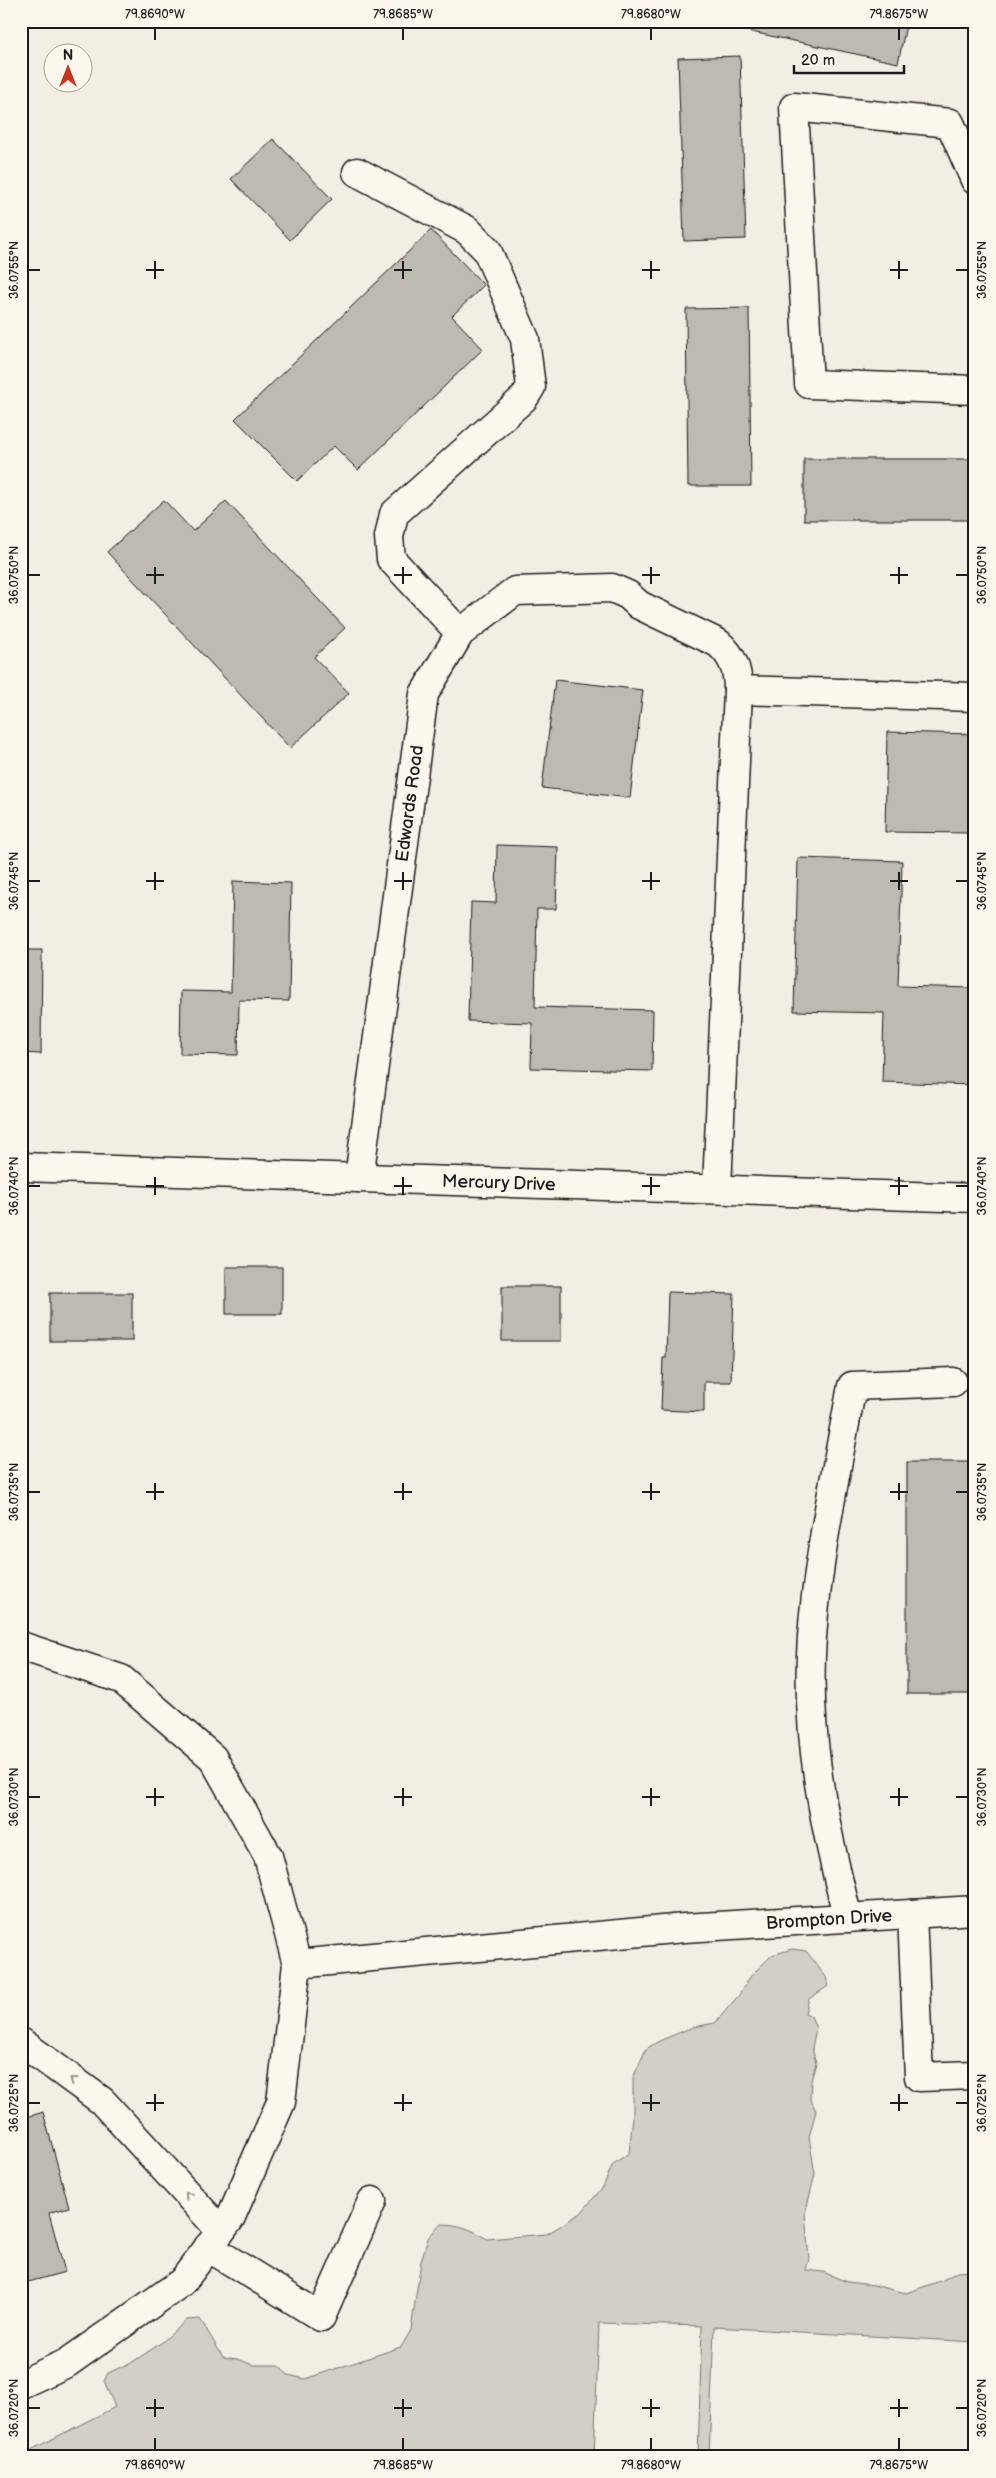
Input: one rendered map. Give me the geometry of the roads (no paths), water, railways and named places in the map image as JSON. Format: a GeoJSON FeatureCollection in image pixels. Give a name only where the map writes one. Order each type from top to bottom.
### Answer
{"type":"FeatureCollection","features":[{"type":"Feature","properties":{"kind":"street"},"geometry":{"type":"LineString","coordinates":[[975,180],[950,123],[794,107],[809,384],[975,390]]}},
{"type":"Feature","properties":{"kind":"street"},"geometry":{"type":"LineString","coordinates":[[358,172],[467,230],[487,250],[525,339],[531,387],[524,398],[394,514],[390,530],[391,559],[460,633]]}},
{"type":"Feature","properties":{"kind":"street","name":"Edwards Road"},"geometry":{"type":"LineString","coordinates":[[359,1178],[424,694],[460,633],[515,591],[612,588],[628,596],[639,605],[718,643],[726,650],[738,673],[738,690]]}},
{"type":"Feature","properties":{"kind":"street"},"geometry":{"type":"LineString","coordinates":[[716,1189],[738,690],[975,697]]}},
{"type":"Feature","properties":{"kind":"street","name":"Mercury Drive"},"geometry":{"type":"LineString","coordinates":[[21,1167],[975,1198]]}},
{"type":"Feature","properties":{"kind":"street"},"geometry":{"type":"LineString","coordinates":[[848,1918],[822,1812],[815,1763],[812,1703],[812,1639],[817,1585],[852,1386],[953,1382]]}},
{"type":"Feature","properties":{"kind":"street"},"geometry":{"type":"LineString","coordinates":[[21,1646],[121,1679],[213,1758],[268,1856],[297,1964],[281,2102],[230,2219],[182,2282],[67,2363],[21,2384]]}},
{"type":"Feature","properties":{"kind":"street","name":"Brompton Drive"},"geometry":{"type":"LineString","coordinates":[[297,1964],[684,1928],[975,1910]]}},
{"type":"Feature","properties":{"kind":"street"},"geometry":{"type":"LineString","coordinates":[[912,1914],[919,2077],[975,2075]]}},
{"type":"Feature","properties":{"kind":"street"},"geometry":{"type":"LineString","coordinates":[[21,2042],[102,2101],[214,2239],[321,2317],[372,2201]]}}]}
